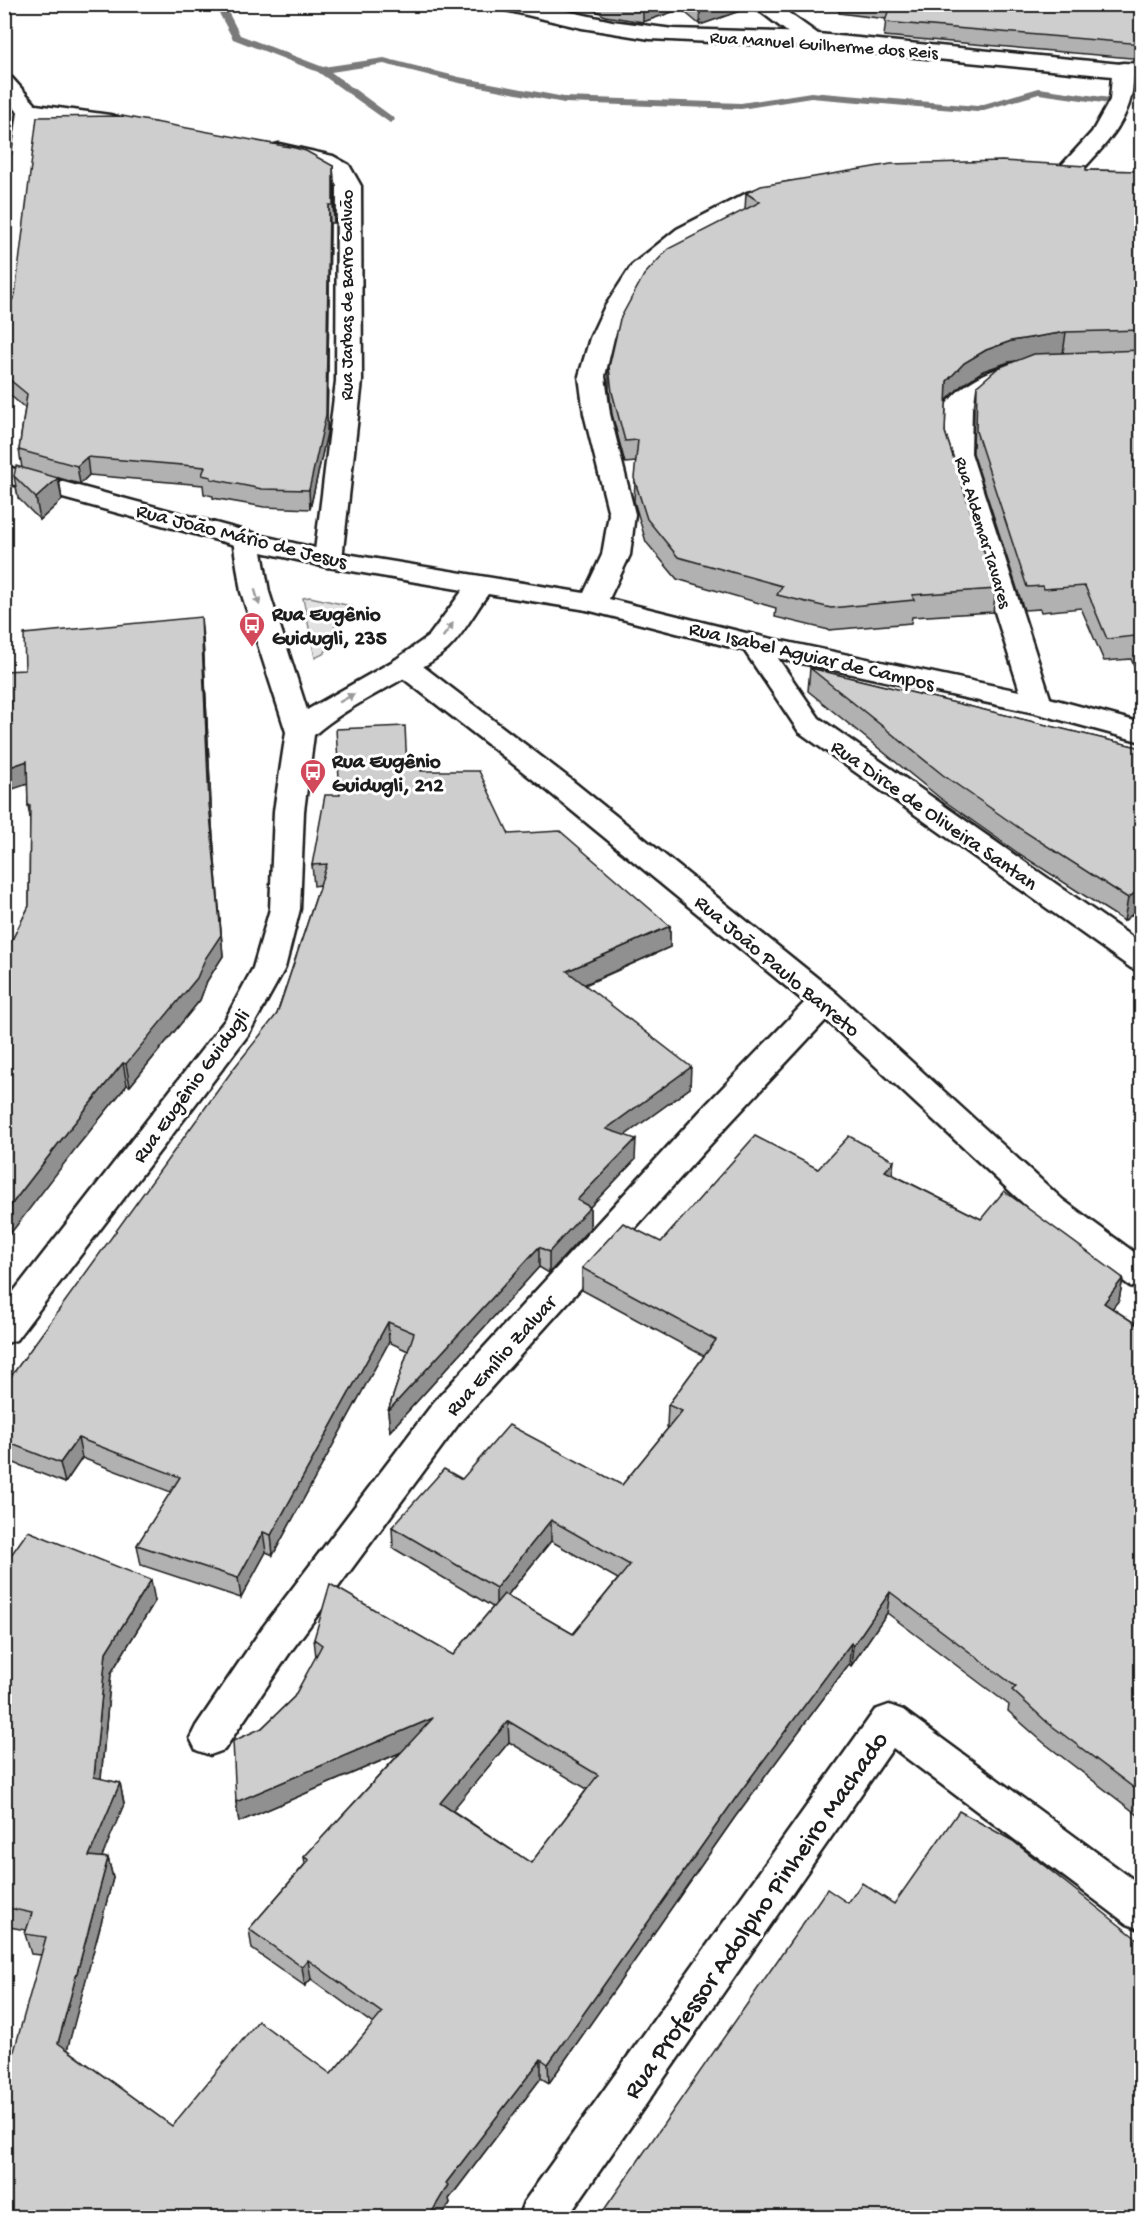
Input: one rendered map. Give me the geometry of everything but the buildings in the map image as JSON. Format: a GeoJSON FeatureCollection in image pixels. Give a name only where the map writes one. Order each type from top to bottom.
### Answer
{"type":"FeatureCollection","features":[{"type":"Feature","properties":{"kind":"street","name":"Rua Manuel Guilherme dos Reis"},"geometry":{"type":"LineString","coordinates":[[509,4],[579,23],[629,30],[687,35],[812,40],[1132,71]]}},
{"type":"Feature","properties":{"kind":"street"},"geometry":{"type":"LineString","coordinates":[[761,4],[812,40]]}},
{"type":"Feature","properties":{"kind":"street"},"geometry":{"type":"LineString","coordinates":[[1066,174],[1102,135],[1121,100],[1132,71]]}},
{"type":"Feature","properties":{"kind":"street"},"geometry":{"type":"LineString","coordinates":[[4,83],[28,111],[132,125]]}},
{"type":"Feature","properties":{"kind":"street"},"geometry":{"type":"LineString","coordinates":[[4,313],[28,111]]}},
{"type":"Feature","properties":{"kind":"street","name":"Rua Jarbas de Barro Galvão"},"geometry":{"type":"LineString","coordinates":[[257,147],[325,161],[341,170],[349,186],[350,381],[328,559]]}},
{"type":"Feature","properties":{"kind":"street"},"geometry":{"type":"LineString","coordinates":[[1012,172],[1095,177]]}},
{"type":"Feature","properties":{"kind":"street"},"geometry":{"type":"LineString","coordinates":[[593,603],[616,555],[622,514],[597,414],[592,376],[602,338],[616,308],[641,270],[685,234],[755,198],[809,185]]}},
{"type":"Feature","properties":{"kind":"street","name":"Rua Aldemar Tavares"},"geometry":{"type":"LineString","coordinates":[[1038,366],[1028,367],[985,382],[959,405],[958,453],[1038,704]]}},
{"type":"Feature","properties":{"kind":"street","name":"Rua João Mário de Jesus"},"geometry":{"type":"LineString","coordinates":[[4,474],[246,540],[328,559],[482,584]]}},
{"type":"Feature","properties":{"kind":"street","name":"Rua Eugênio Guidugli"},"geometry":{"type":"LineString","coordinates":[[4,1330],[237,1028],[269,968],[285,909],[289,811],[300,732],[255,592],[246,540]]}},
{"type":"Feature","properties":{"kind":"street"},"geometry":{"type":"LineString","coordinates":[[300,732],[324,711],[405,666],[439,642],[482,584]]}},
{"type":"Feature","properties":{"kind":"street","name":"Rua Isabel Aguiar de Campos"},"geometry":{"type":"LineString","coordinates":[[482,584],[593,603],[754,644],[1038,704],[1142,733]]}},
{"type":"Feature","properties":{"kind":"street","name":"Rua Dirce de Oliveira Santan"},"geometry":{"type":"LineString","coordinates":[[754,644],[809,725],[1142,960]]}},
{"type":"Feature","properties":{"kind":"street","name":"Rua João Paulo Barreto"},"geometry":{"type":"LineString","coordinates":[[405,666],[559,785],[825,1000],[1051,1209],[1142,1276]]}},
{"type":"Feature","properties":{"kind":"street","name":"Rua Emílio Zaluar"},"geometry":{"type":"LineString","coordinates":[[210,1738],[277,1639],[447,1412],[715,1117],[825,1000]]}},
{"type":"Feature","properties":{"kind":"street","name":"Rua Professor Adolpho Pinheiro Machado"},"geometry":{"type":"LineString","coordinates":[[540,2217],[889,1722],[1142,1911]]}},
{"type":"Feature","properties":{"kind":"shaded area"},"geometry":{"type":"Polygon","coordinates":[[[310,597],[351,606],[338,618],[325,653],[315,658],[303,598],[310,597]]]}},
{"type":"Feature","properties":{"kind":"waterway"},"geometry":{"type":"LineString","coordinates":[[219,4],[236,37],[322,70]]}},
{"type":"Feature","properties":{"kind":"waterway"},"geometry":{"type":"LineString","coordinates":[[322,70],[384,61],[459,80],[564,100],[741,106],[811,95],[977,109],[1039,91],[1110,101]]}},
{"type":"Feature","properties":{"kind":"waterway"},"geometry":{"type":"LineString","coordinates":[[322,70],[390,120]]}},
{"type":"Feature","properties":{"kind":"place","name":"Rua Eugênio Guidugli, 235"},"geometry":{"type":"Point","coordinates":[252,648]}},
{"type":"Feature","properties":{"kind":"place","name":"Rua Eugênio Guidugli, 212"},"geometry":{"type":"Point","coordinates":[313,795]}}]}
